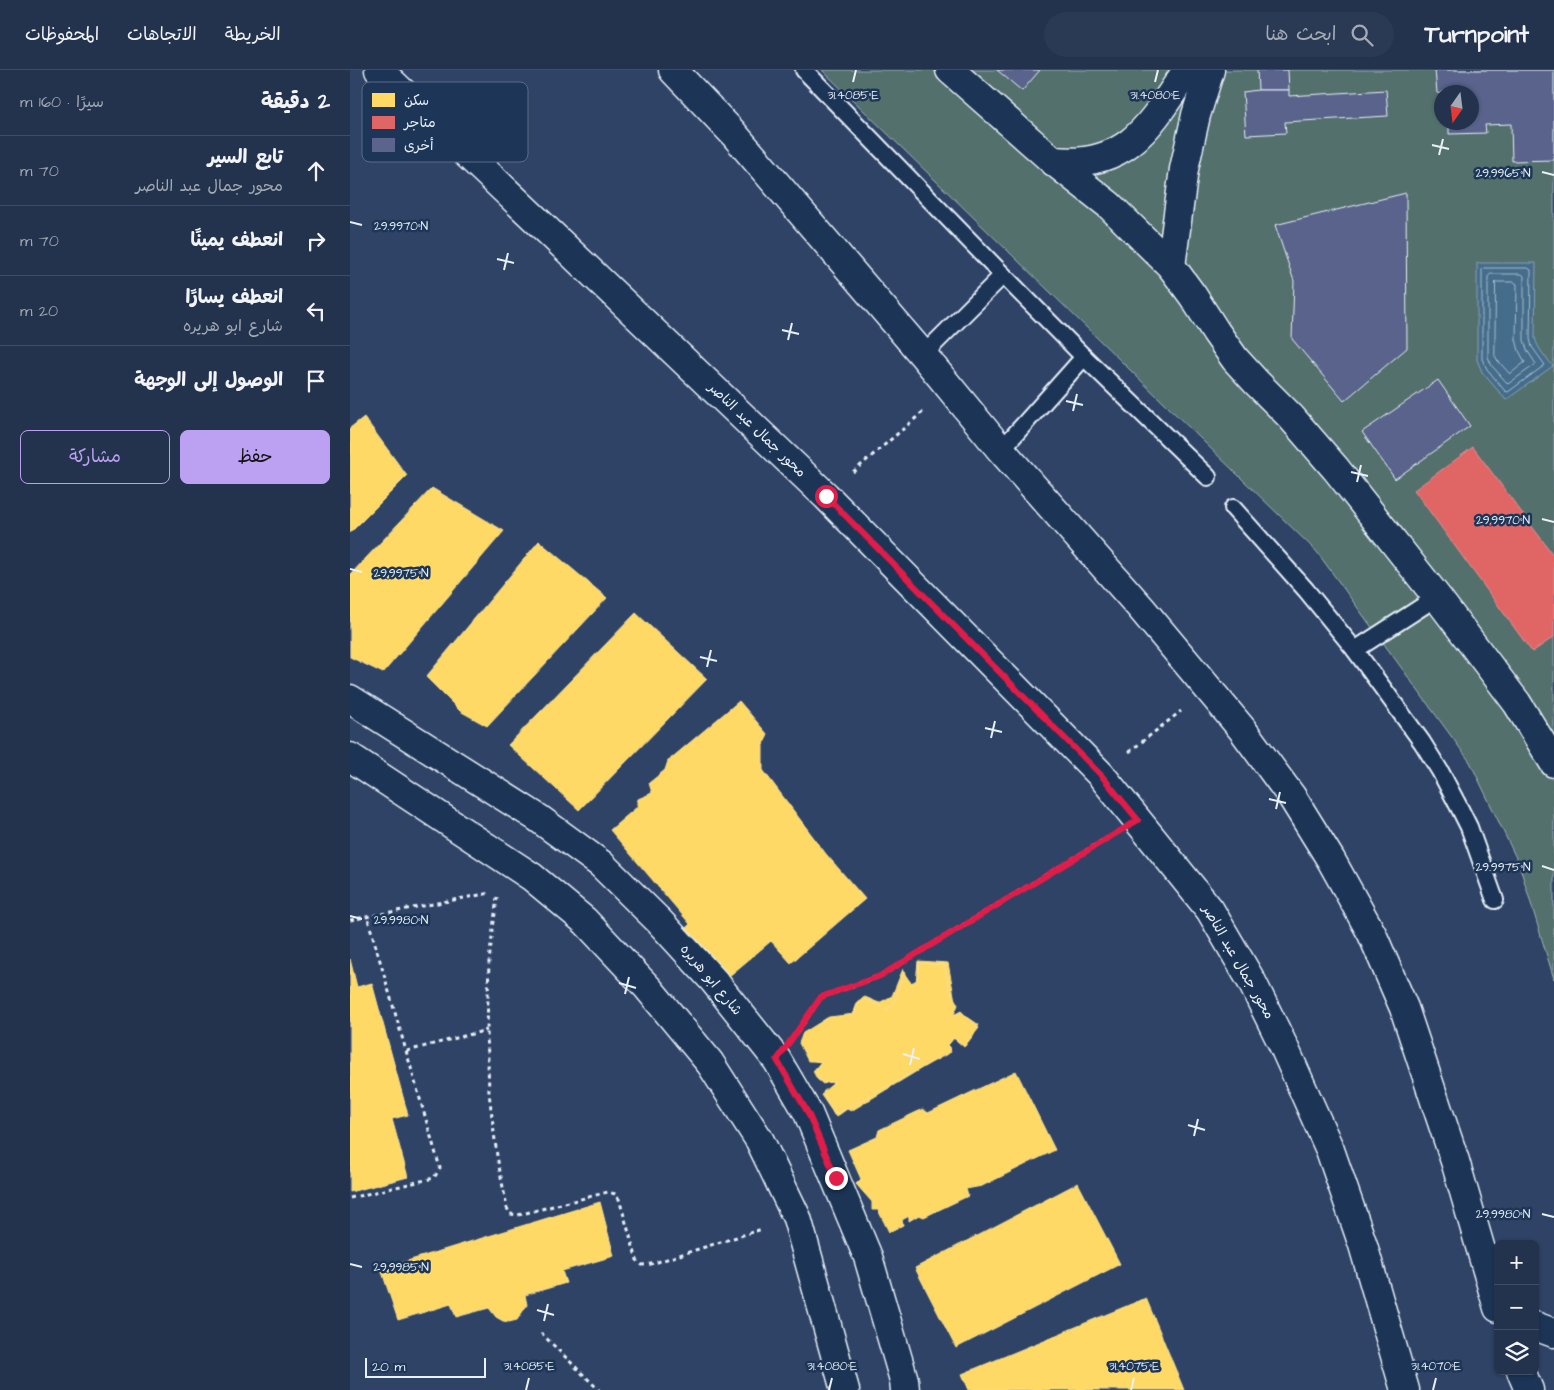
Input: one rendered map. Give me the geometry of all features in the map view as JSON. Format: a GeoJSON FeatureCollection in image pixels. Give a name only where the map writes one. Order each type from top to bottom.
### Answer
{"type":"FeatureCollection","features":[{"type":"Feature","properties":{"kind":"main road"},"geometry":{"type":"LineString","coordinates":[[673,70],[733,133],[923,355],[1001,450],[1142,608],[1242,729],[1292,796],[1372,934],[1404,1008],[1458,1170],[1494,1294]]}},
{"type":"Feature","properties":{"kind":"main road"},"geometry":{"type":"LineString","coordinates":[[950,70],[1053,162],[1109,205],[1170,266],[1193,296],[1235,359],[1291,417],[1336,469],[1437,597],[1516,703],[1554,763]]}},
{"type":"Feature","properties":{"kind":"main road"},"geometry":{"type":"LineString","coordinates":[[1053,162],[1072,163],[1090,161],[1108,156],[1125,147],[1140,136],[1148,127],[1187,70]]}},
{"type":"Feature","properties":{"kind":"main road"},"geometry":{"type":"LineString","coordinates":[[1170,266],[1184,169],[1196,115],[1210,70]]}},
{"type":"Feature","properties":{"kind":"main road","name":"محور جمال عبد الناصر"},"geometry":{"type":"LineString","coordinates":[[381,71],[393,82]]}},
{"type":"Feature","properties":{"kind":"main road","name":"محور جمال عبد الناصر"},"geometry":{"type":"LineString","coordinates":[[476,162],[826,496],[1101,775],[1210,910],[1252,982],[1284,1047],[1330,1150],[1363,1245],[1406,1390]]}},
{"type":"Feature","properties":{"kind":"main road","name":"شارع ابو هريره"},"geometry":{"type":"LineString","coordinates":[[350,699],[538,818],[601,864],[659,921],[714,981],[777,1060],[808,1113],[868,1257],[906,1387]]}},
{"type":"Feature","properties":{"kind":"main road"},"geometry":{"type":"LineString","coordinates":[[350,757],[532,876],[585,922],[648,988],[710,1062],[760,1141],[797,1218],[845,1390]]}},
{"type":"Feature","properties":{"kind":"main road"},"geometry":{"type":"LineString","coordinates":[[1539,1327],[1554,1332]]}},
{"type":"Feature","properties":{"kind":"main road"},"geometry":{"type":"LineString","coordinates":[[1523,1375],[1529,1390]]}},
{"type":"Feature","properties":{"kind":"lane"},"geometry":{"type":"LineString","coordinates":[[804,70],[1084,357],[1208,477]]}},
{"type":"Feature","properties":{"kind":"lane"},"geometry":{"type":"LineString","coordinates":[[923,355],[1003,275]]}},
{"type":"Feature","properties":{"kind":"lane"},"geometry":{"type":"LineString","coordinates":[[1001,450],[1084,357]]}},
{"type":"Feature","properties":{"kind":"lane"},"geometry":{"type":"LineString","coordinates":[[1233,508],[1306,590],[1355,650],[1422,742],[1451,790],[1469,827],[1495,900]]}},
{"type":"Feature","properties":{"kind":"lane"},"geometry":{"type":"LineString","coordinates":[[1355,650],[1437,597]]}},
{"type":"Feature","properties":{"kind":"path"},"geometry":{"type":"LineString","coordinates":[[826,496],[950,389]]}},
{"type":"Feature","properties":{"kind":"path"},"geometry":{"type":"LineString","coordinates":[[1101,775],[1209,689]]}},
{"type":"Feature","properties":{"kind":"path"},"geometry":{"type":"LineString","coordinates":[[777,1060],[821,997],[880,976],[1138,820]]}},
{"type":"Feature","properties":{"kind":"path"},"geometry":{"type":"LineString","coordinates":[[350,920],[497,891],[489,961],[487,1030],[489,1093],[497,1156],[507,1208],[510,1214],[518,1215],[608,1192],[615,1194],[619,1199],[637,1260],[642,1265],[651,1264],[797,1218]]}},
{"type":"Feature","properties":{"kind":"path"},"geometry":{"type":"LineString","coordinates":[[350,1198],[434,1178],[440,1168],[367,916]]}},
{"type":"Feature","properties":{"kind":"path"},"geometry":{"type":"LineString","coordinates":[[407,1051],[487,1030]]}},
{"type":"Feature","properties":{"kind":"path"},"geometry":{"type":"LineString","coordinates":[[541,1333],[599,1390]]}},
{"type":"Feature","properties":{"kind":"green space"},"geometry":{"type":"Polygon","coordinates":[[[822,70],[1554,70],[1554,979],[1519,864],[1470,762],[1317,552],[822,70]]]}},
{"type":"Feature","properties":{"kind":"water"},"geometry":{"type":"Polygon","coordinates":[[[1477,263],[1536,263],[1535,338],[1540,350],[1553,366],[1506,400],[1482,372],[1477,360],[1477,263]]]}},
{"type":"Feature","properties":{"kind":"building: سكن"},"geometry":{"type":"Polygon","coordinates":[[[364,417],[407,476],[350,533],[350,428],[364,417]]]}},
{"type":"Feature","properties":{"kind":"building: سكن"},"geometry":{"type":"Polygon","coordinates":[[[432,488],[504,531],[383,673],[350,657],[350,575],[432,488]]]}},
{"type":"Feature","properties":{"kind":"building: سكن"},"geometry":{"type":"Polygon","coordinates":[[[539,541],[607,598],[487,726],[460,711],[426,677],[539,541]]]}},
{"type":"Feature","properties":{"kind":"building: سكن"},"geometry":{"type":"Polygon","coordinates":[[[636,613],[707,679],[579,810],[508,745],[636,613]]]}},
{"type":"Feature","properties":{"kind":"building: سكن"},"geometry":{"type":"Polygon","coordinates":[[[739,701],[768,735],[763,745],[763,770],[826,854],[865,899],[791,963],[771,941],[728,977],[686,928],[690,924],[610,830],[637,807],[638,799],[652,793],[649,783],[665,770],[668,761],[739,701]]]}},
{"type":"Feature","properties":{"kind":"building: سكن"},"geometry":{"type":"Polygon","coordinates":[[[350,959],[357,987],[372,983],[408,1115],[392,1119],[408,1177],[350,1192],[350,959]]]}},
{"type":"Feature","properties":{"kind":"building: سكن"},"geometry":{"type":"Polygon","coordinates":[[[918,961],[948,963],[955,1001],[953,1015],[960,1012],[979,1025],[965,1046],[953,1038],[948,1045],[950,1051],[851,1111],[847,1109],[836,1117],[821,1095],[833,1086],[832,1081],[823,1084],[817,1079],[813,1071],[821,1062],[808,1060],[802,1047],[802,1035],[827,1018],[846,1023],[852,1017],[858,1001],[865,997],[879,1003],[892,996],[903,969],[908,982],[916,983],[918,961]]]}},
{"type":"Feature","properties":{"kind":"building: سكن"},"geometry":{"type":"Polygon","coordinates":[[[919,963],[944,965],[950,990],[958,1005],[953,1016],[961,1011],[979,1028],[964,1047],[954,1038],[948,1045],[951,1052],[834,1115],[823,1092],[835,1082],[823,1083],[816,1073],[821,1061],[808,1061],[799,1043],[803,1033],[829,1017],[855,1014],[858,1005],[866,1000],[887,1009],[893,1004],[904,973],[911,983],[917,980],[919,963]]]}},
{"type":"Feature","properties":{"kind":"building: سكن"},"geometry":{"type":"Polygon","coordinates":[[[1016,1071],[1055,1150],[982,1186],[966,1189],[968,1196],[924,1217],[919,1215],[909,1221],[909,1216],[902,1220],[903,1225],[889,1232],[878,1210],[872,1210],[872,1202],[856,1184],[861,1179],[848,1150],[877,1137],[879,1130],[923,1109],[928,1113],[1016,1071]]]}},
{"type":"Feature","properties":{"kind":"building: سكن"},"geometry":{"type":"Polygon","coordinates":[[[1078,1183],[1120,1264],[956,1348],[915,1268],[1078,1183]]]}},
{"type":"Feature","properties":{"kind":"building: سكن"},"geometry":{"type":"Polygon","coordinates":[[[600,1202],[614,1256],[562,1271],[566,1283],[525,1295],[527,1305],[517,1320],[503,1321],[496,1317],[489,1308],[456,1317],[451,1304],[398,1320],[381,1269],[600,1202]]]}},
{"type":"Feature","properties":{"kind":"building: سكن"},"geometry":{"type":"Polygon","coordinates":[[[1146,1298],[1184,1390],[969,1390],[962,1374],[1146,1298]]]}},
{"type":"Feature","properties":{"kind":"building: متاجر"},"geometry":{"type":"Polygon","coordinates":[[[1473,447],[1554,556],[1554,637],[1532,652],[1414,490],[1473,447]]]}},
{"type":"Feature","properties":{"kind":"building: أخرى"},"geometry":{"type":"Polygon","coordinates":[[[997,70],[1040,70],[1022,91],[997,70]]]}},
{"type":"Feature","properties":{"kind":"building: أخرى"},"geometry":{"type":"Polygon","coordinates":[[[1257,70],[1288,70],[1289,90],[1258,90],[1257,70]]]}},
{"type":"Feature","properties":{"kind":"building: أخرى"},"geometry":{"type":"Polygon","coordinates":[[[1435,70],[1554,70],[1554,160],[1512,161],[1511,124],[1485,125],[1486,133],[1449,134],[1449,130],[1479,130],[1479,85],[1436,85],[1435,70]]]}},
{"type":"Feature","properties":{"kind":"building: أخرى"},"geometry":{"type":"Polygon","coordinates":[[[1289,90],[1289,96],[1386,90],[1388,116],[1285,122],[1286,133],[1246,135],[1243,92],[1289,90]]]}},
{"type":"Feature","properties":{"kind":"building: أخرى"},"geometry":{"type":"Polygon","coordinates":[[[1406,193],[1407,348],[1344,401],[1292,339],[1294,281],[1275,225],[1406,193]]]}},
{"type":"Feature","properties":{"kind":"building: أخرى"},"geometry":{"type":"Polygon","coordinates":[[[1438,380],[1470,426],[1395,479],[1362,432],[1438,380]]]}},
{"type":"Feature","properties":{"kind":"route"},"geometry":{"type":"LineString","coordinates":[[826,496],[1101,775],[1138,820],[880,976],[821,997],[777,1060],[808,1113],[836,1178]]}}]}
